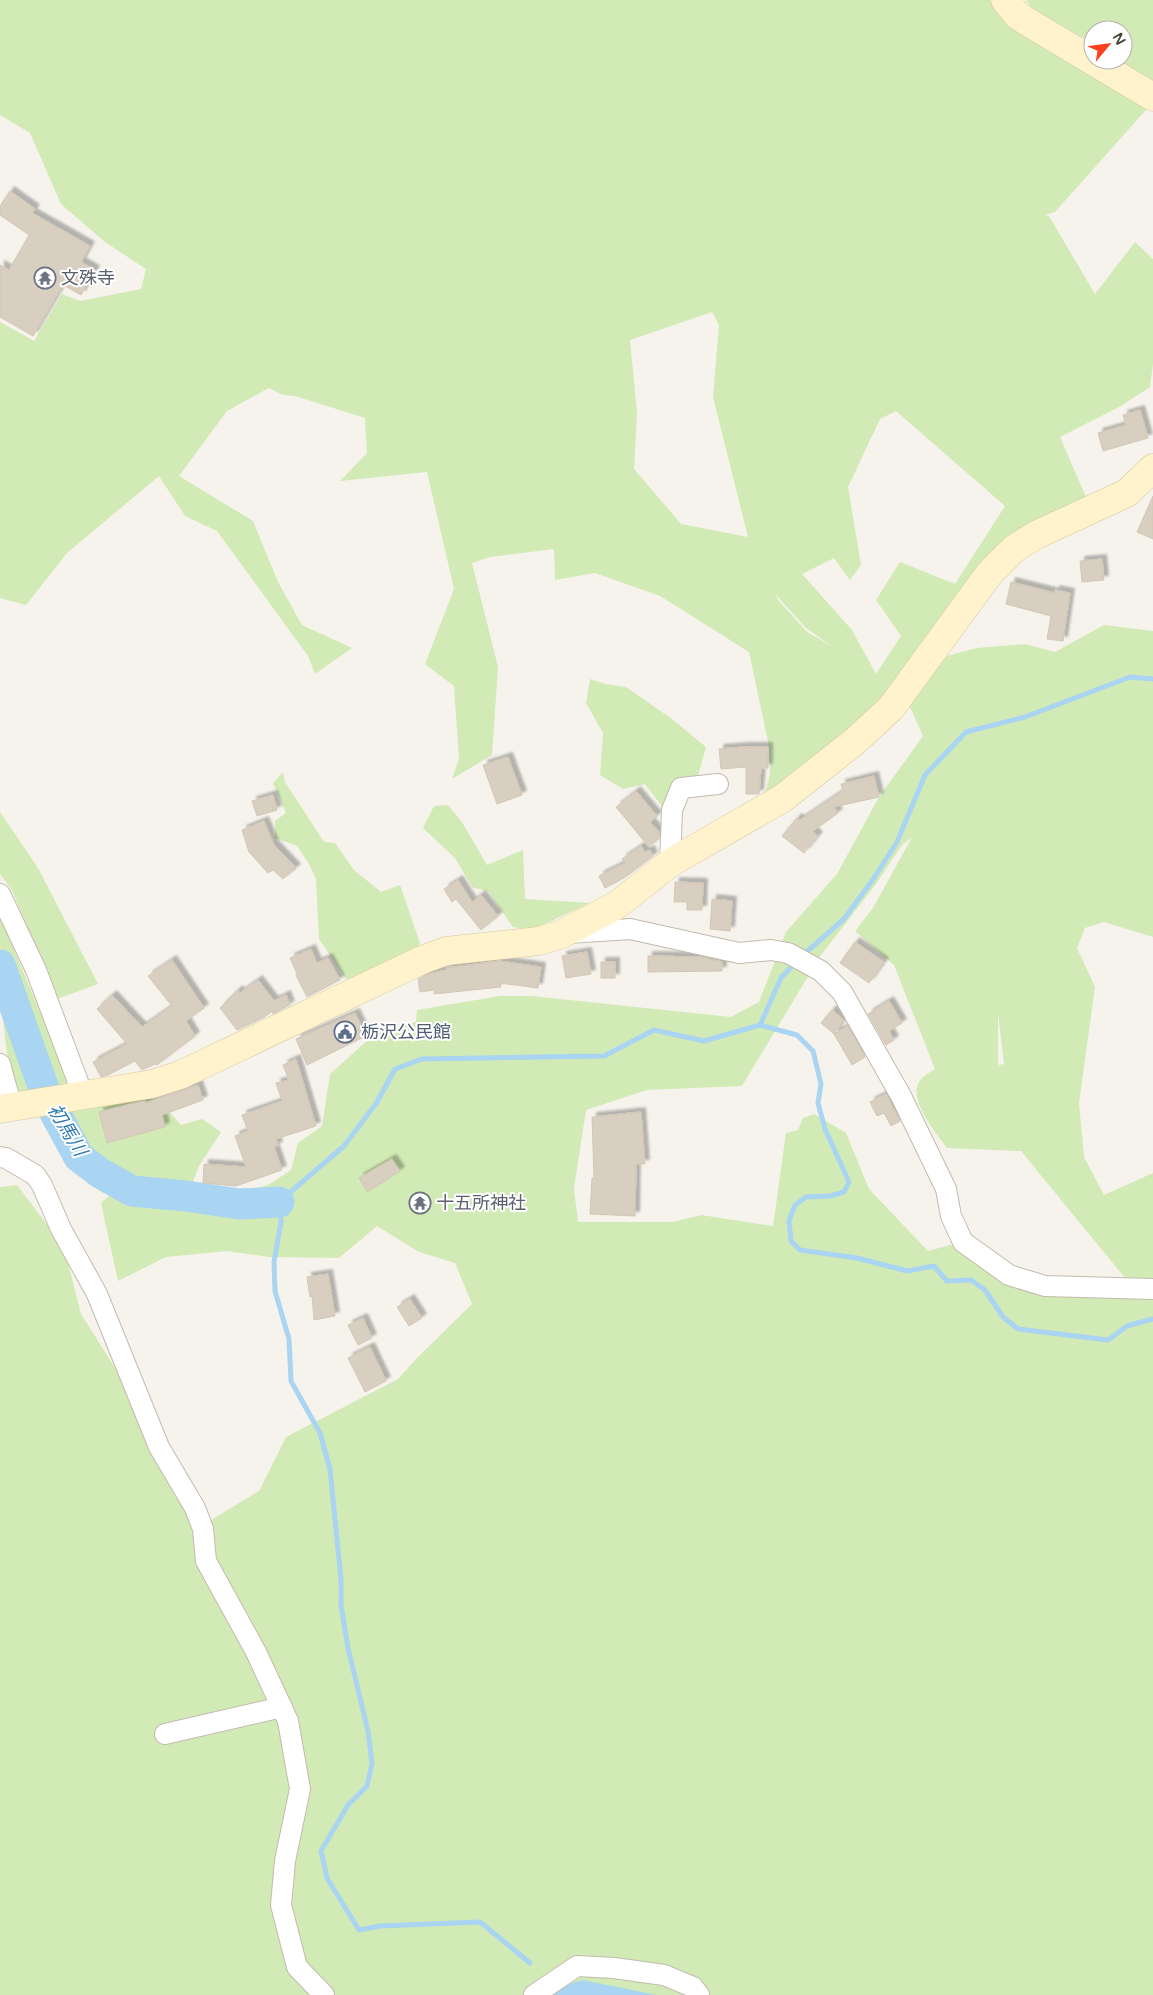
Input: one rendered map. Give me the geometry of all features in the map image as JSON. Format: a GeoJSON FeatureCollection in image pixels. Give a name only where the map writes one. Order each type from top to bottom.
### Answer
{"type":"FeatureCollection","features":[{"type":"Feature","properties":{"kind":"street"},"geometry":{"type":"LineString","coordinates":[[1005,0],[1018,16],[1153,97]]}},
{"type":"Feature","properties":{"kind":"street"},"geometry":{"type":"LineString","coordinates":[[0,1064],[14,1107],[152,1084],[180,1075],[422,960],[446,951],[540,941],[562,934],[617,905],[670,863],[784,798],[854,742],[891,708],[989,574],[1016,548],[1036,535],[1127,493],[1153,468]]}},
{"type":"Feature","properties":{"kind":"street"},"geometry":{"type":"LineString","coordinates":[[670,863],[672,810],[681,788],[718,784]]}},
{"type":"Feature","properties":{"kind":"street"},"geometry":{"type":"LineString","coordinates":[[0,894],[36,970],[77,1096]]}},
{"type":"Feature","properties":{"kind":"street"},"geometry":{"type":"LineString","coordinates":[[562,934],[630,930],[739,952],[771,950],[788,953],[821,971],[842,992],[924,1141],[946,1189],[952,1216],[962,1242],[1009,1275],[1045,1286],[1153,1289]]}},
{"type":"Feature","properties":{"kind":"street"},"geometry":{"type":"LineString","coordinates":[[0,1157],[6,1158],[35,1175],[42,1185],[61,1229],[97,1294],[159,1448],[194,1508],[203,1529],[206,1561],[256,1652],[288,1721],[300,1789],[285,1861],[281,1905],[296,1967],[324,1995]]}},
{"type":"Feature","properties":{"kind":"street"},"geometry":{"type":"LineString","coordinates":[[165,1734],[282,1707]]}},
{"type":"Feature","properties":{"kind":"street"},"geometry":{"type":"LineString","coordinates":[[534,1995],[577,1966],[614,1968],[664,1975],[693,1987],[699,1995]]}},
{"type":"Feature","properties":{"kind":"green space"},"geometry":{"type":"Polygon","coordinates":[[[0,0],[990,0],[1051,53],[1083,55],[1083,70],[1133,70],[1133,20],[1083,20],[1083,37],[1032,9],[1026,0],[1153,0],[1153,102],[1055,212],[1045,215],[1049,216],[1095,294],[1135,242],[1153,259],[1153,364],[1150,387],[1121,406],[1060,437],[1086,497],[1054,515],[874,711],[763,804],[770,773],[769,746],[749,652],[660,596],[595,573],[555,580],[554,549],[490,557],[472,563],[498,667],[492,755],[452,779],[459,759],[454,686],[425,664],[454,589],[427,472],[340,481],[367,453],[365,418],[295,396],[283,395],[269,388],[227,411],[179,476],[253,521],[278,582],[302,625],[352,648],[315,674],[308,656],[217,531],[185,516],[159,476],[67,553],[26,605],[0,598],[0,322],[34,341],[62,294],[80,301],[141,289],[146,269],[105,242],[61,204],[30,133],[0,115],[0,0]],[[712,312],[630,340],[637,413],[634,469],[681,524],[748,537],[713,397],[719,325],[712,312]],[[896,411],[880,419],[848,487],[861,565],[850,580],[834,558],[802,574],[852,630],[876,674],[901,636],[876,600],[900,562],[955,584],[1005,506],[896,411]],[[776,595],[778,600],[807,632],[833,647],[806,628],[776,595]]]}},
{"type":"Feature","properties":{"kind":"green space"},"geometry":{"type":"Polygon","coordinates":[[[1104,625],[1153,631],[1153,937],[1104,922],[1085,928],[1077,948],[1095,987],[1079,1103],[1084,1157],[1104,1195],[1153,1173],[1153,1282],[1125,1278],[1021,1151],[947,1148],[924,1114],[919,1104],[917,1086],[922,1078],[935,1069],[894,965],[855,931],[873,908],[912,837],[902,845],[876,884],[821,955],[742,1086],[647,1090],[586,1110],[574,1188],[578,1222],[673,1222],[701,1215],[773,1226],[786,1133],[798,1130],[803,1118],[814,1114],[846,1133],[869,1189],[928,1251],[961,1242],[1009,1275],[1153,1289],[1153,1995],[0,1995],[0,1187],[17,1185],[64,1247],[81,1314],[211,1520],[259,1491],[286,1437],[398,1379],[472,1304],[455,1263],[419,1252],[377,1226],[339,1258],[269,1257],[227,1251],[166,1257],[118,1281],[101,1203],[130,1178],[220,1195],[246,1192],[270,1184],[291,1170],[298,1143],[322,1126],[330,1074],[379,1030],[416,1022],[417,1010],[500,996],[531,996],[731,1017],[759,1002],[786,932],[837,874],[879,797],[923,736],[910,707],[927,670],[939,658],[977,648],[1025,644],[1055,652],[1104,625]],[[998,1013],[998,1064],[1004,1064],[998,1013]]]}},
{"type":"Feature","properties":{"kind":"green space"},"geometry":{"type":"Polygon","coordinates":[[[590,679],[605,684],[626,687],[672,719],[706,747],[697,780],[664,809],[645,784],[623,789],[600,775],[603,733],[586,703],[590,679]]]}},
{"type":"Feature","properties":{"kind":"green space"},"geometry":{"type":"Polygon","coordinates":[[[283,772],[285,782],[324,842],[335,843],[354,870],[381,892],[400,885],[420,943],[410,957],[362,981],[346,979],[319,939],[316,879],[309,864],[297,846],[275,838],[275,821],[286,813],[273,783],[283,772]]]}},
{"type":"Feature","properties":{"kind":"green space"},"geometry":{"type":"Polygon","coordinates":[[[448,805],[462,822],[487,865],[523,850],[525,899],[590,903],[532,930],[513,927],[489,892],[472,887],[455,858],[423,828],[434,806],[448,805]]]}},
{"type":"Feature","properties":{"kind":"green space"},"geometry":{"type":"Polygon","coordinates":[[[0,812],[38,868],[98,984],[57,999],[12,890],[0,874],[0,812]]]}},
{"type":"Feature","properties":{"kind":"green space"},"geometry":{"type":"Polygon","coordinates":[[[0,916],[66,1074],[66,1088],[21,1095],[14,1083],[5,1038],[0,956],[0,916]]]}},
{"type":"Feature","properties":{"kind":"green space"},"geometry":{"type":"Polygon","coordinates":[[[157,1098],[181,1125],[202,1119],[221,1132],[199,1166],[192,1184],[124,1174],[100,1173],[64,1110],[157,1098]]]}},
{"type":"Feature","properties":{"kind":"water"},"geometry":{"type":"Polygon","coordinates":[[[582,1980],[657,1995],[550,1995],[552,1990],[582,1980]]]}},
{"type":"Feature","properties":{"kind":"building","name":"文殊寺"},"geometry":{"type":"Polygon","coordinates":[[[10,191],[35,209],[32,213],[90,246],[81,262],[95,270],[81,295],[63,285],[33,336],[0,317],[0,265],[9,270],[29,235],[0,215],[0,206],[10,191]]]}},
{"type":"Feature","properties":{"kind":"building"},"geometry":{"type":"Polygon","coordinates":[[[1140,410],[1148,438],[1103,451],[1098,433],[1126,425],[1123,415],[1140,410]]]}},
{"type":"Feature","properties":{"kind":"building"},"geometry":{"type":"Polygon","coordinates":[[[1153,496],[1153,539],[1137,532],[1153,496]]]}},
{"type":"Feature","properties":{"kind":"building"},"geometry":{"type":"Polygon","coordinates":[[[1102,559],[1104,580],[1082,582],[1080,561],[1102,559]]]}},
{"type":"Feature","properties":{"kind":"building"},"geometry":{"type":"Polygon","coordinates":[[[1011,582],[1055,593],[1055,590],[1070,593],[1063,641],[1047,639],[1051,616],[1006,604],[1011,582]]]}},
{"type":"Feature","properties":{"kind":"building"},"geometry":{"type":"Polygon","coordinates":[[[768,747],[768,768],[761,768],[759,794],[746,794],[746,767],[721,769],[719,749],[768,747]]]}},
{"type":"Feature","properties":{"kind":"building"},"geometry":{"type":"Polygon","coordinates":[[[508,757],[522,795],[497,804],[483,765],[508,757]]]}},
{"type":"Feature","properties":{"kind":"building"},"geometry":{"type":"Polygon","coordinates":[[[874,776],[879,797],[834,807],[838,813],[813,831],[818,836],[804,853],[782,836],[797,818],[800,820],[843,791],[841,784],[874,776]]]}},
{"type":"Feature","properties":{"kind":"building"},"geometry":{"type":"Polygon","coordinates":[[[636,791],[657,816],[650,822],[659,832],[659,838],[649,847],[616,807],[636,791]]]}},
{"type":"Feature","properties":{"kind":"building"},"geometry":{"type":"Polygon","coordinates":[[[273,795],[277,810],[257,816],[252,801],[273,795]]]}},
{"type":"Feature","properties":{"kind":"building"},"geometry":{"type":"Polygon","coordinates":[[[264,821],[274,845],[296,868],[283,879],[273,870],[268,873],[249,852],[242,830],[264,821]]]}},
{"type":"Feature","properties":{"kind":"building"},"geometry":{"type":"Polygon","coordinates":[[[641,846],[645,852],[650,850],[653,856],[624,878],[605,888],[599,876],[625,863],[622,859],[641,846]]]}},
{"type":"Feature","properties":{"kind":"building"},"geometry":{"type":"Polygon","coordinates":[[[458,880],[472,902],[481,895],[498,916],[481,930],[456,899],[452,902],[444,889],[458,880]]]}},
{"type":"Feature","properties":{"kind":"building"},"geometry":{"type":"Polygon","coordinates":[[[675,882],[703,883],[702,910],[687,910],[687,902],[674,902],[675,882]]]}},
{"type":"Feature","properties":{"kind":"building"},"geometry":{"type":"Polygon","coordinates":[[[712,899],[732,901],[730,931],[710,929],[712,899]]]}},
{"type":"Feature","properties":{"kind":"building"},"geometry":{"type":"Polygon","coordinates":[[[855,942],[884,962],[869,983],[840,963],[855,942]]]}},
{"type":"Feature","properties":{"kind":"building"},"geometry":{"type":"Polygon","coordinates":[[[311,949],[317,963],[328,958],[340,980],[307,997],[290,958],[311,949]]]}},
{"type":"Feature","properties":{"kind":"building"},"geometry":{"type":"Polygon","coordinates":[[[587,952],[591,974],[566,978],[562,956],[587,952]]]}},
{"type":"Feature","properties":{"kind":"building"},"geometry":{"type":"Polygon","coordinates":[[[648,956],[701,957],[722,962],[722,971],[648,972],[648,956]]]}},
{"type":"Feature","properties":{"kind":"building"},"geometry":{"type":"Polygon","coordinates":[[[172,960],[204,1008],[186,1021],[195,1036],[157,1065],[155,1064],[142,1070],[135,1061],[101,1077],[93,1062],[127,1044],[97,1009],[112,995],[142,1027],[172,1006],[148,976],[172,960]]]}},
{"type":"Feature","properties":{"kind":"building"},"geometry":{"type":"Polygon","coordinates":[[[499,961],[541,967],[538,988],[500,983],[501,987],[434,994],[434,990],[420,992],[418,979],[428,974],[447,970],[447,968],[499,961]]]}},
{"type":"Feature","properties":{"kind":"building"},"geometry":{"type":"Polygon","coordinates":[[[601,962],[615,962],[615,978],[601,978],[601,962]]]}},
{"type":"Feature","properties":{"kind":"building"},"geometry":{"type":"Polygon","coordinates":[[[258,980],[274,1001],[286,995],[290,1005],[273,1014],[272,1011],[263,1018],[237,1030],[220,1008],[238,990],[240,993],[258,980]]]}},
{"type":"Feature","properties":{"kind":"building"},"geometry":{"type":"Polygon","coordinates":[[[889,1001],[902,1023],[889,1031],[894,1040],[886,1045],[868,1014],[889,1001]]]}},
{"type":"Feature","properties":{"kind":"building"},"geometry":{"type":"Polygon","coordinates":[[[832,1010],[844,1020],[834,1034],[821,1023],[832,1010]]]}},
{"type":"Feature","properties":{"kind":"building"},"geometry":{"type":"Polygon","coordinates":[[[355,1013],[366,1036],[307,1065],[296,1039],[355,1013]]]}},
{"type":"Feature","properties":{"kind":"building"},"geometry":{"type":"Polygon","coordinates":[[[848,1026],[865,1057],[852,1065],[834,1034],[848,1026]]]}},
{"type":"Feature","properties":{"kind":"building"},"geometry":{"type":"Polygon","coordinates":[[[296,1059],[316,1126],[276,1139],[278,1146],[274,1147],[282,1170],[236,1186],[203,1183],[204,1164],[246,1167],[235,1136],[248,1131],[242,1115],[282,1101],[276,1083],[289,1080],[283,1065],[296,1059]]]}},
{"type":"Feature","properties":{"kind":"building"},"geometry":{"type":"Polygon","coordinates":[[[198,1085],[203,1100],[162,1115],[165,1127],[107,1143],[99,1112],[145,1101],[145,1103],[198,1085]]]}},
{"type":"Feature","properties":{"kind":"building"},"geometry":{"type":"Polygon","coordinates":[[[886,1094],[900,1121],[891,1126],[884,1113],[877,1116],[870,1102],[886,1094]]]}},
{"type":"Feature","properties":{"kind":"building"},"geometry":{"type":"Polygon","coordinates":[[[641,1112],[645,1164],[636,1164],[635,1216],[590,1214],[592,1178],[594,1178],[592,1117],[641,1112]]]}},
{"type":"Feature","properties":{"kind":"building"},"geometry":{"type":"Polygon","coordinates":[[[392,1159],[400,1171],[367,1192],[359,1178],[392,1159]]]}},
{"type":"Feature","properties":{"kind":"building"},"geometry":{"type":"Polygon","coordinates":[[[328,1274],[335,1316],[314,1320],[312,1296],[310,1297],[307,1277],[328,1274]]]}},
{"type":"Feature","properties":{"kind":"building"},"geometry":{"type":"Polygon","coordinates":[[[410,1299],[422,1318],[409,1326],[397,1307],[410,1299]]]}},
{"type":"Feature","properties":{"kind":"building"},"geometry":{"type":"Polygon","coordinates":[[[363,1318],[372,1338],[358,1345],[348,1325],[363,1318]]]}},
{"type":"Feature","properties":{"kind":"building"},"geometry":{"type":"Polygon","coordinates":[[[370,1347],[386,1381],[365,1392],[348,1358],[370,1347]]]}},
{"type":"Feature","properties":{"kind":"waterway"},"geometry":{"type":"LineString","coordinates":[[803,955],[844,919],[874,878],[897,842],[925,775],[966,732],[1025,717],[1130,677],[1153,679]]}},
{"type":"Feature","properties":{"kind":"waterway"},"geometry":{"type":"LineString","coordinates":[[760,1025],[781,978],[795,963]]}},
{"type":"Feature","properties":{"kind":"waterway","name":"初馬川"},"geometry":{"type":"LineString","coordinates":[[0,965],[48,1100],[79,1157],[100,1173],[132,1191],[186,1196],[239,1204],[279,1202]]}},
{"type":"Feature","properties":{"kind":"waterway"},"geometry":{"type":"LineString","coordinates":[[530,1963],[480,1922],[380,1926],[359,1930],[327,1878],[321,1851],[348,1805],[367,1786],[372,1764],[368,1731],[348,1648],[341,1605],[341,1579],[330,1469],[320,1433],[291,1381],[289,1339],[275,1291],[274,1262],[281,1222],[279,1202],[344,1146],[377,1102],[395,1069],[422,1059],[604,1056],[654,1030],[704,1041],[760,1025],[797,1035],[813,1051],[821,1084],[818,1103],[825,1129],[849,1182],[844,1192],[830,1196],[806,1197],[795,1205],[789,1221],[791,1241],[800,1250],[857,1258],[907,1271],[934,1266],[947,1281],[971,1280],[985,1290],[1003,1317],[1018,1329],[1108,1340],[1127,1326],[1153,1319]]}},
{"type":"Feature","properties":{"kind":"place","name":"文殊寺"},"geometry":{"type":"Point","coordinates":[45,278]}},
{"type":"Feature","properties":{"kind":"place","name":"栃沢公民館"},"geometry":{"type":"Point","coordinates":[345,1032]}},
{"type":"Feature","properties":{"kind":"place","name":"十五所神社"},"geometry":{"type":"Point","coordinates":[420,1203]}}]}
